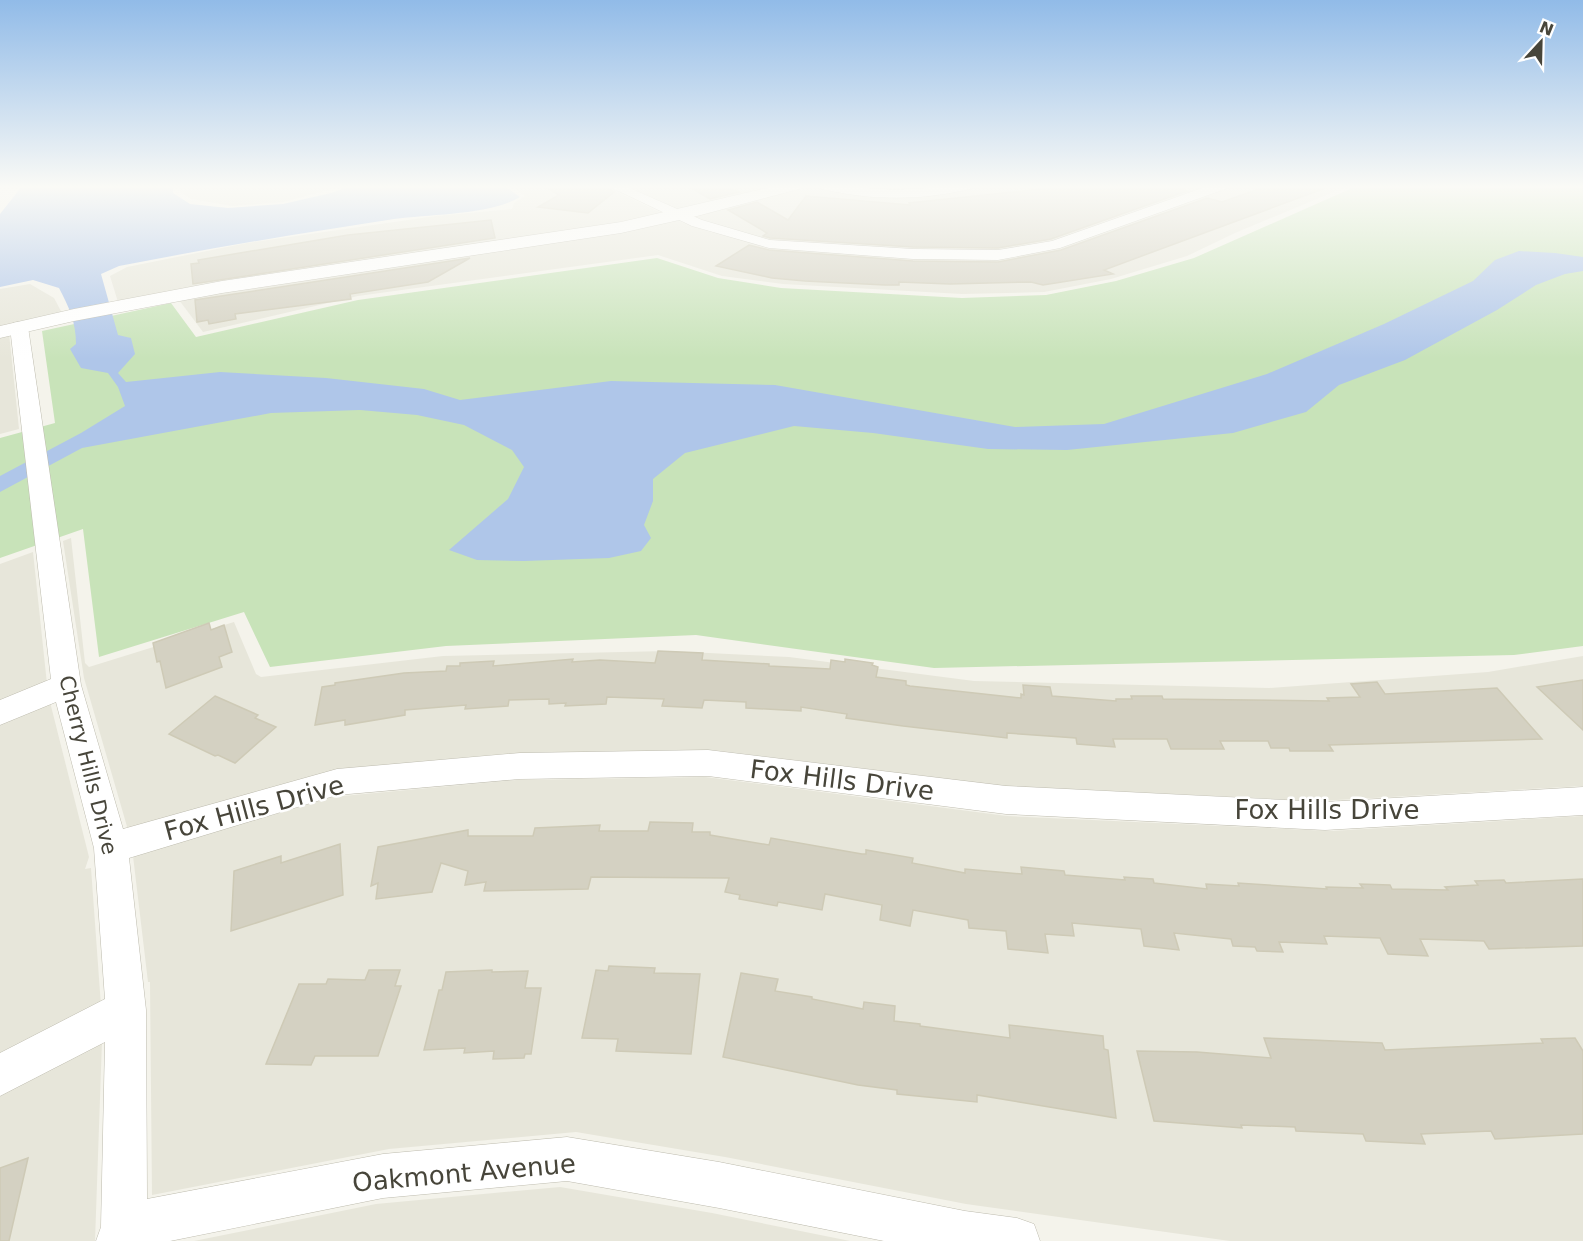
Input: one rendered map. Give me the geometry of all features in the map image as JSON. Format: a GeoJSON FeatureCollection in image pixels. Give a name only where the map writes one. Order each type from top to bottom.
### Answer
{"type":"FeatureCollection","features":[{"type":"Feature","properties":{"kind":"street"},"geometry":{"type":"LineString","coordinates":[[10,329],[230,283],[517,243]]}},
{"type":"Feature","properties":{"kind":"street"},"geometry":{"type":"LineString","coordinates":[[771,243],[787,246],[913,254],[998,255],[1061,243]]}},
{"type":"Feature","properties":{"kind":"street","name":"Cherry Hills Drive"},"geometry":{"type":"LineString","coordinates":[[10,329],[35,448],[66,685],[111,848],[126,1010],[122,1234]]}},
{"type":"Feature","properties":{"kind":"street"},"geometry":{"type":"LineString","coordinates":[[0,713],[66,685]]}},
{"type":"Feature","properties":{"kind":"street","name":"Fox Hills Drive"},"geometry":{"type":"LineString","coordinates":[[111,848],[337,782],[520,766],[708,763],[1006,800],[1325,816],[1583,801]]}},
{"type":"Feature","properties":{"kind":"street"},"geometry":{"type":"LineString","coordinates":[[0,1075],[126,1010]]}},
{"type":"Feature","properties":{"kind":"street","name":"Oakmont Avenue"},"geometry":{"type":"LineString","coordinates":[[122,1234],[383,1176],[567,1159],[719,1185],[965,1234],[1017,1241]]}},
{"type":"Feature","properties":{"kind":"shaded area"},"geometry":{"type":"Polygon","coordinates":[[[247,243],[496,243],[118,302],[110,276],[127,267],[247,243]]]}},
{"type":"Feature","properties":{"kind":"shaded area"},"geometry":{"type":"Polygon","coordinates":[[[534,243],[753,243],[765,246],[912,257],[1061,247],[1072,243],[1214,243],[1187,256],[1111,279],[1044,292],[962,294],[783,284],[722,276],[658,255],[358,296],[203,332],[179,300],[534,243]]]}},
{"type":"Feature","properties":{"kind":"shaded area"},"geometry":{"type":"Polygon","coordinates":[[[802,243],[1046,243],[995,252],[914,250],[802,243]]]}},
{"type":"Feature","properties":{"kind":"shaded area"},"geometry":{"type":"Polygon","coordinates":[[[30,284],[54,298],[62,313],[0,328],[0,289],[30,284]]]}},
{"type":"Feature","properties":{"kind":"shaded area"},"geometry":{"type":"Polygon","coordinates":[[[9,333],[19,429],[0,434],[0,335],[9,333]]]}},
{"type":"Feature","properties":{"kind":"shaded area"},"geometry":{"type":"Polygon","coordinates":[[[71,538],[85,663],[89,667],[234,622],[256,674],[261,677],[443,656],[668,651],[789,657],[974,681],[1269,688],[1488,672],[1583,656],[1583,786],[1319,801],[1006,786],[713,750],[525,753],[338,769],[128,830],[84,678],[63,541],[71,538]]]}},
{"type":"Feature","properties":{"kind":"shaded area"},"geometry":{"type":"Polygon","coordinates":[[[33,552],[47,684],[0,703],[0,564],[33,552]]]}},
{"type":"Feature","properties":{"kind":"shaded area"},"geometry":{"type":"Polygon","coordinates":[[[50,702],[89,857],[85,869],[91,868],[101,1006],[0,1057],[0,723],[50,702]]]}},
{"type":"Feature","properties":{"kind":"shaded area"},"geometry":{"type":"Polygon","coordinates":[[[705,777],[1007,816],[1331,831],[1583,816],[1583,1241],[1230,1241],[966,1204],[725,1157],[576,1132],[389,1149],[152,1195],[150,982],[148,982],[133,856],[332,797],[516,780],[705,777]]]}},
{"type":"Feature","properties":{"kind":"shaded area"},"geometry":{"type":"Polygon","coordinates":[[[102,1041],[95,1241],[0,1241],[0,1095],[102,1041]]]}},
{"type":"Feature","properties":{"kind":"shaded area"},"geometry":{"type":"Polygon","coordinates":[[[560,1187],[712,1213],[850,1241],[194,1241],[376,1204],[560,1187]]]}},
{"type":"Feature","properties":{"kind":"green space"},"geometry":{"type":"Polygon","coordinates":[[[1228,243],[1583,243],[1583,646],[1514,655],[934,668],[696,635],[446,646],[270,667],[244,612],[99,657],[83,529],[0,558],[0,438],[55,423],[42,331],[171,303],[196,337],[358,300],[657,258],[718,278],[781,288],[962,298],[1046,295],[1116,281],[1194,258],[1228,243]]]}},
{"type":"Feature","properties":{"kind":"water"},"geometry":{"type":"Polygon","coordinates":[[[0,243],[246,243],[119,266],[101,274],[118,335],[131,338],[135,354],[118,373],[126,382],[220,372],[326,378],[424,389],[460,400],[611,381],[775,385],[1015,427],[1104,424],[1267,374],[1384,324],[1473,281],[1495,260],[1519,251],[1583,257],[1583,271],[1565,274],[1536,285],[1497,310],[1405,360],[1339,385],[1306,412],[1233,433],[1067,450],[988,449],[873,433],[794,426],[685,453],[653,479],[653,501],[644,525],[651,538],[641,551],[609,558],[524,561],[477,560],[449,550],[508,499],[524,467],[512,450],[464,425],[417,415],[360,410],[271,413],[82,448],[0,492],[0,476],[81,433],[125,406],[118,387],[108,373],[81,368],[70,349],[76,344],[75,329],[69,308],[59,288],[33,280],[0,287],[0,243]]]}},
{"type":"Feature","properties":{"kind":"building"},"geometry":{"type":"Polygon","coordinates":[[[301,243],[463,243],[193,284],[191,264],[199,263],[198,260],[301,243]]]}},
{"type":"Feature","properties":{"kind":"building"},"geometry":{"type":"Polygon","coordinates":[[[848,243],[1028,243],[998,248],[913,247],[848,243]]]}},
{"type":"Feature","properties":{"kind":"building"},"geometry":{"type":"Polygon","coordinates":[[[1081,243],[1177,243],[1104,270],[1113,274],[1043,285],[1031,282],[950,284],[899,282],[899,285],[885,285],[805,281],[772,278],[716,266],[749,245],[769,250],[913,261],[998,262],[1061,250],[1081,243]]]}},
{"type":"Feature","properties":{"kind":"building"},"geometry":{"type":"Polygon","coordinates":[[[470,258],[428,282],[350,294],[351,299],[235,314],[236,319],[209,324],[208,320],[197,322],[195,300],[470,258]]]}},
{"type":"Feature","properties":{"kind":"building"},"geometry":{"type":"Polygon","coordinates":[[[209,623],[211,630],[224,625],[232,652],[219,657],[222,667],[166,688],[153,643],[209,623]]]}},
{"type":"Feature","properties":{"kind":"building"},"geometry":{"type":"Polygon","coordinates":[[[658,651],[703,653],[702,660],[830,669],[831,660],[845,662],[845,659],[873,663],[872,665],[878,667],[876,677],[906,681],[906,685],[910,686],[1021,698],[1021,694],[1024,695],[1023,685],[1050,687],[1052,696],[1116,701],[1116,699],[1132,699],[1131,696],[1162,696],[1163,699],[1329,701],[1327,698],[1360,697],[1351,684],[1377,682],[1385,694],[1497,688],[1542,739],[1329,745],[1333,751],[1290,751],[1289,748],[1271,748],[1268,741],[1220,741],[1224,749],[1171,749],[1167,739],[1113,739],[1115,747],[1077,744],[1076,738],[1007,733],[1007,738],[903,726],[846,718],[847,714],[801,707],[801,711],[746,708],[746,702],[704,700],[702,708],[662,706],[664,699],[607,697],[606,704],[565,706],[566,703],[549,704],[549,699],[509,700],[508,706],[465,709],[466,705],[405,710],[405,715],[345,725],[345,720],[315,725],[322,687],[335,685],[335,683],[404,673],[446,671],[447,666],[460,666],[460,663],[494,661],[493,666],[573,659],[572,662],[600,660],[655,663],[658,651]]]}},
{"type":"Feature","properties":{"kind":"building"},"geometry":{"type":"Polygon","coordinates":[[[1583,680],[1583,730],[1537,687],[1583,680]]]}},
{"type":"Feature","properties":{"kind":"building"},"geometry":{"type":"Polygon","coordinates":[[[215,696],[258,715],[255,718],[276,727],[235,763],[169,734],[215,696]]]}},
{"type":"Feature","properties":{"kind":"building"},"geometry":{"type":"Polygon","coordinates":[[[650,822],[693,823],[692,832],[710,832],[710,835],[769,845],[771,838],[862,854],[866,854],[866,850],[913,858],[912,863],[965,873],[965,869],[1022,874],[1021,867],[1064,871],[1065,875],[1125,880],[1124,877],[1153,879],[1154,883],[1207,889],[1206,884],[1239,886],[1238,883],[1327,889],[1326,887],[1363,888],[1360,884],[1390,885],[1392,889],[1448,890],[1445,887],[1478,885],[1475,881],[1504,880],[1506,883],[1583,879],[1583,946],[1489,949],[1484,941],[1420,939],[1428,956],[1388,954],[1380,938],[1324,936],[1327,944],[1279,942],[1283,952],[1257,951],[1255,947],[1233,946],[1231,939],[1174,933],[1179,950],[1144,946],[1141,929],[1072,923],[1074,936],[1045,934],[1048,953],[1008,949],[1006,931],[969,928],[968,920],[913,910],[910,926],[880,920],[882,905],[825,894],[822,910],[778,902],[777,906],[739,899],[740,895],[725,892],[729,878],[591,877],[588,889],[484,891],[486,882],[465,885],[468,871],[441,863],[432,892],[376,899],[378,883],[371,886],[378,847],[468,830],[468,836],[533,836],[535,828],[600,825],[599,831],[648,831],[650,822]]]}},
{"type":"Feature","properties":{"kind":"building"},"geometry":{"type":"Polygon","coordinates":[[[340,844],[343,895],[231,931],[234,871],[281,856],[281,863],[340,844]]]}},
{"type":"Feature","properties":{"kind":"building"},"geometry":{"type":"Polygon","coordinates":[[[609,966],[655,968],[654,973],[700,974],[691,1054],[616,1051],[618,1039],[582,1038],[596,970],[608,971],[609,966]]]}},
{"type":"Feature","properties":{"kind":"building"},"geometry":{"type":"Polygon","coordinates":[[[369,970],[400,970],[395,986],[401,986],[378,1056],[315,1056],[311,1065],[266,1064],[299,984],[326,984],[328,979],[365,980],[369,970]]]}},
{"type":"Feature","properties":{"kind":"building"},"geometry":{"type":"Polygon","coordinates":[[[492,970],[492,972],[528,971],[525,988],[541,988],[531,1054],[525,1054],[524,1058],[493,1059],[494,1051],[464,1053],[465,1048],[424,1050],[439,990],[442,990],[446,972],[492,970]]]}},
{"type":"Feature","properties":{"kind":"building"},"geometry":{"type":"Polygon","coordinates":[[[741,973],[778,979],[775,991],[812,997],[812,999],[863,1009],[864,1002],[895,1006],[894,1021],[920,1024],[920,1026],[1010,1038],[1009,1025],[1103,1036],[1104,1049],[1108,1050],[1116,1118],[977,1095],[977,1102],[897,1094],[897,1090],[858,1085],[723,1057],[741,973]]]}},
{"type":"Feature","properties":{"kind":"building"},"geometry":{"type":"Polygon","coordinates":[[[1264,1038],[1382,1043],[1385,1050],[1543,1043],[1541,1039],[1575,1038],[1583,1051],[1583,1134],[1495,1139],[1491,1131],[1421,1134],[1425,1144],[1366,1141],[1363,1134],[1296,1131],[1295,1127],[1241,1125],[1242,1128],[1154,1121],[1137,1051],[1197,1052],[1271,1058],[1264,1038]]]}},
{"type":"Feature","properties":{"kind":"building"},"geometry":{"type":"Polygon","coordinates":[[[28,1158],[9,1241],[0,1241],[0,1168],[28,1158]]]}}]}
